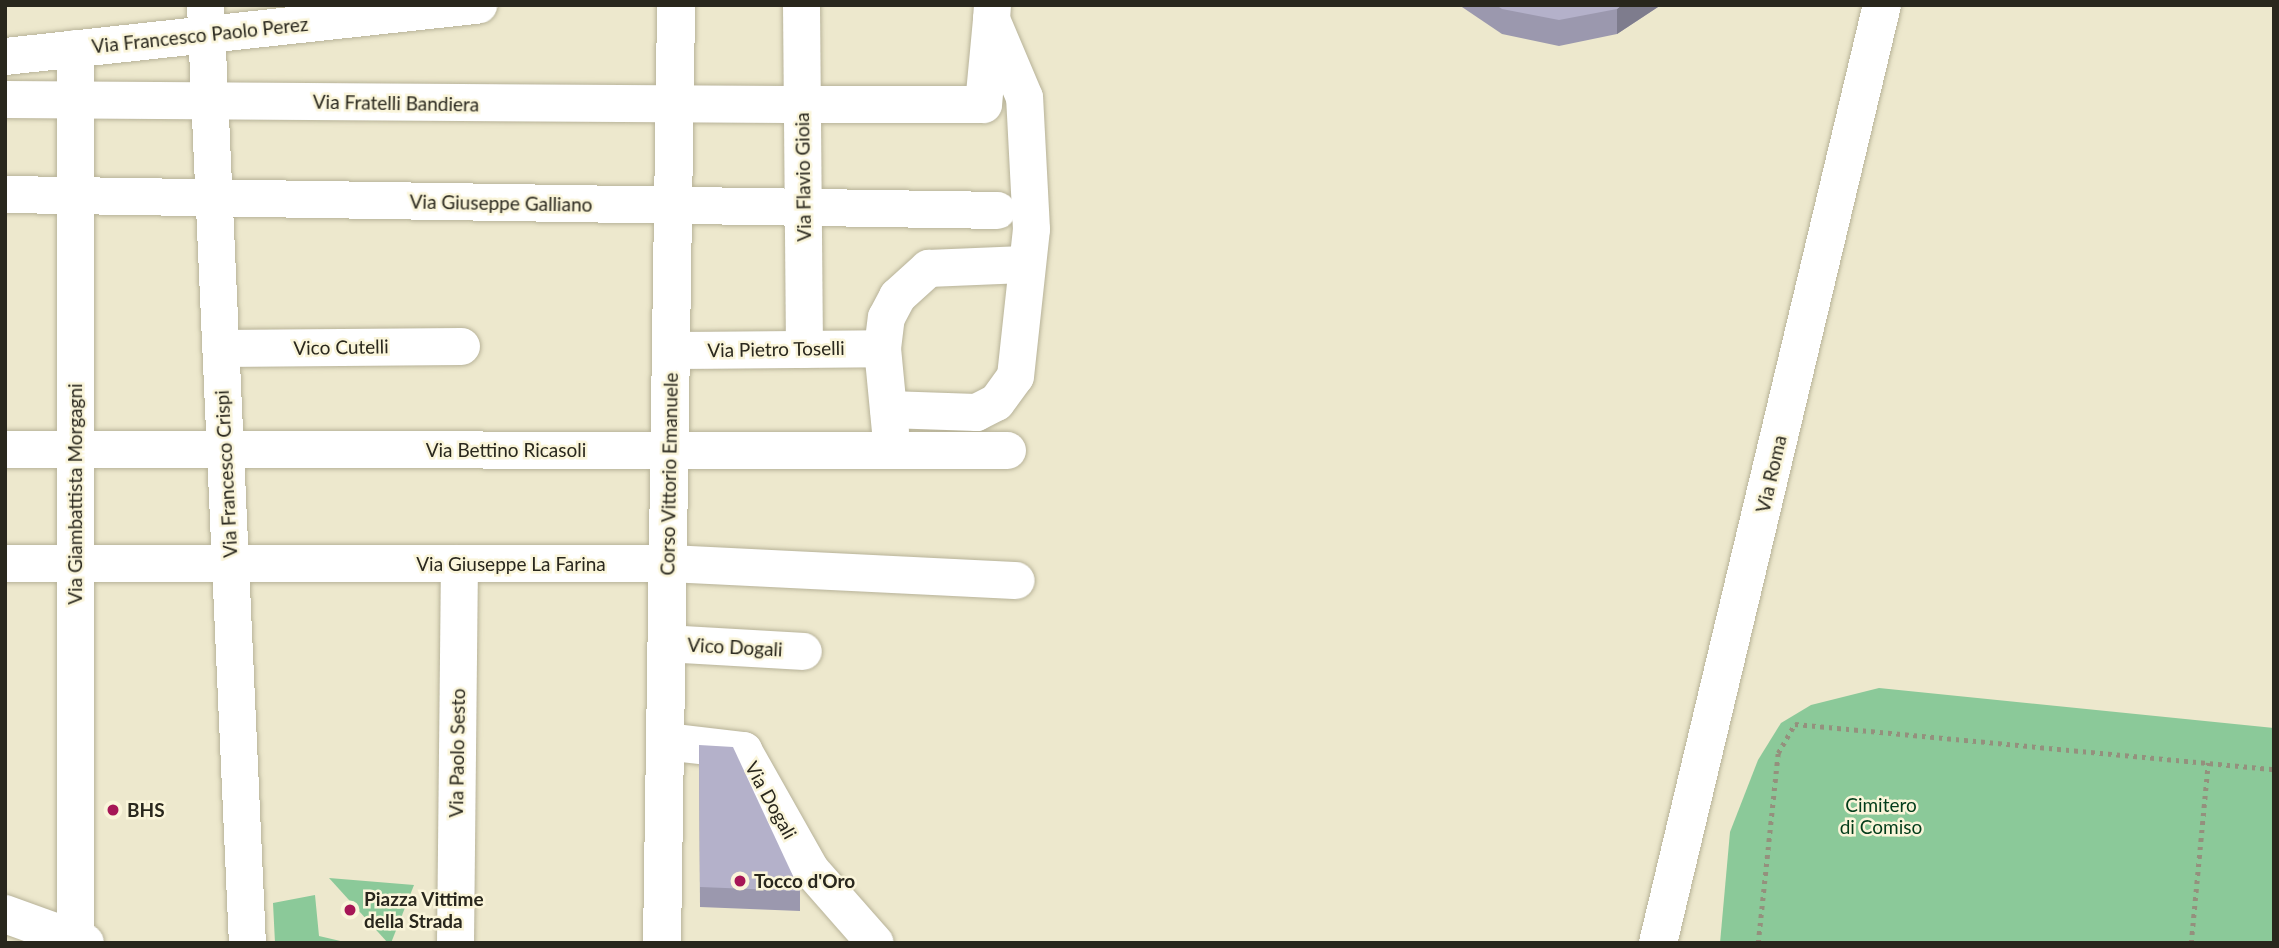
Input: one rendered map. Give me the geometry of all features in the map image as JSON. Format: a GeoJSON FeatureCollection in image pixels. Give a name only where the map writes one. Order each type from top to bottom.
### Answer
{"type":"FeatureCollection","features":[{"type":"Feature","properties":{"kind":"main road","name":"Corso Vittorio Emanuele"},"geometry":{"type":"LineString","coordinates":[[662,943],[676,5]]}},
{"type":"Feature","properties":{"kind":"main road","name":"Via Roma"},"geometry":{"type":"LineString","coordinates":[[1658,943],[1882,5]]}},
{"type":"Feature","properties":{"kind":"main road"},"geometry":{"type":"LineString","coordinates":[[13,913],[80,941]]}},
{"type":"Feature","properties":{"kind":"street","name":"Via Francesco Paolo Perez"},"geometry":{"type":"LineString","coordinates":[[5,56],[75,48],[206,20],[478,5]]}},
{"type":"Feature","properties":{"kind":"street","name":"Via Flavio Gioia"},"geometry":{"type":"LineString","coordinates":[[801,5],[795,104],[803,208],[804,349]]}},
{"type":"Feature","properties":{"kind":"street","name":"Via Fratelli Bandiera"},"geometry":{"type":"LineString","coordinates":[[5,99],[674,107],[983,104],[991,12]]}},
{"type":"Feature","properties":{"kind":"street"},"geometry":{"type":"LineString","coordinates":[[888,409],[953,414],[996,402],[1015,376],[1023,264],[1031,229],[1024,97],[991,12]]}},
{"type":"Feature","properties":{"kind":"street","name":"Via Francesco Crispi"},"geometry":{"type":"LineString","coordinates":[[206,20],[247,943]]}},
{"type":"Feature","properties":{"kind":"street","name":"Via Giambattista Morgagni"},"geometry":{"type":"LineString","coordinates":[[75,48],[75,563],[80,941]]}},
{"type":"Feature","properties":{"kind":"street","name":"Via Giuseppe Galliano"},"geometry":{"type":"LineString","coordinates":[[5,194],[997,210]]}},
{"type":"Feature","properties":{"kind":"street"},"geometry":{"type":"LineString","coordinates":[[926,210],[928,268]]}},
{"type":"Feature","properties":{"kind":"street"},"geometry":{"type":"LineString","coordinates":[[891,449],[882,348],[897,296],[928,268],[1023,264]]}},
{"type":"Feature","properties":{"kind":"street","name":"Vico Cutelli"},"geometry":{"type":"LineString","coordinates":[[220,348],[461,346]]}},
{"type":"Feature","properties":{"kind":"street","name":"Via Pietro Toselli"},"geometry":{"type":"LineString","coordinates":[[671,351],[882,348]]}},
{"type":"Feature","properties":{"kind":"street","name":"Via Bettino Ricasoli"},"geometry":{"type":"LineString","coordinates":[[5,449],[1007,450]]}},
{"type":"Feature","properties":{"kind":"street","name":"Via Giuseppe La Farina"},"geometry":{"type":"LineString","coordinates":[[5,563],[231,566],[667,564],[1016,580]]}},
{"type":"Feature","properties":{"kind":"street","name":"Via Paolo Sesto"},"geometry":{"type":"LineString","coordinates":[[455,943],[459,563]]}},
{"type":"Feature","properties":{"kind":"street","name":"Vico Dogali"},"geometry":{"type":"LineString","coordinates":[[666,643],[803,651]]}},
{"type":"Feature","properties":{"kind":"street","name":"Via Dogali"},"geometry":{"type":"LineString","coordinates":[[665,741],[743,750],[810,870],[875,943]]}},
{"type":"Feature","properties":{"kind":"path"},"geometry":{"type":"LineString","coordinates":[[1758,943],[1778,753],[1795,724],[2274,769]]}},
{"type":"Feature","properties":{"kind":"path"},"geometry":{"type":"LineString","coordinates":[[2191,943],[2208,763]]}},
{"type":"Feature","properties":{"kind":"green space","name":"Cimitero di Comiso"},"geometry":{"type":"Polygon","coordinates":[[[1879,688],[2274,728],[2274,943],[1720,943],[1730,832],[1758,760],[1781,723],[1811,705],[1879,688]]]}},
{"type":"Feature","properties":{"kind":"green space"},"geometry":{"type":"Polygon","coordinates":[[[329,878],[414,885],[391,943],[388,943],[329,878]]]}},
{"type":"Feature","properties":{"kind":"green space"},"geometry":{"type":"Polygon","coordinates":[[[315,895],[319,936],[349,943],[275,943],[273,903],[315,895]]]}},
{"type":"Feature","properties":{"kind":"building"},"geometry":{"type":"Polygon","coordinates":[[[1496,5],[1622,5],[1617,9],[1559,20],[1502,9],[1496,5]]]}},
{"type":"Feature","properties":{"kind":"building"},"geometry":{"type":"Polygon","coordinates":[[[699,745],[733,747],[800,891],[700,887],[699,745]]]}},
{"type":"Feature","properties":{"kind":"place","name":"BHS"},"geometry":{"type":"Point","coordinates":[113,810]}},
{"type":"Feature","properties":{"kind":"place","name":"Tocco d'Oro"},"geometry":{"type":"Point","coordinates":[740,881]}},
{"type":"Feature","properties":{"kind":"place","name":"Piazza Vittime della Strada"},"geometry":{"type":"Point","coordinates":[350,910]}}]}
